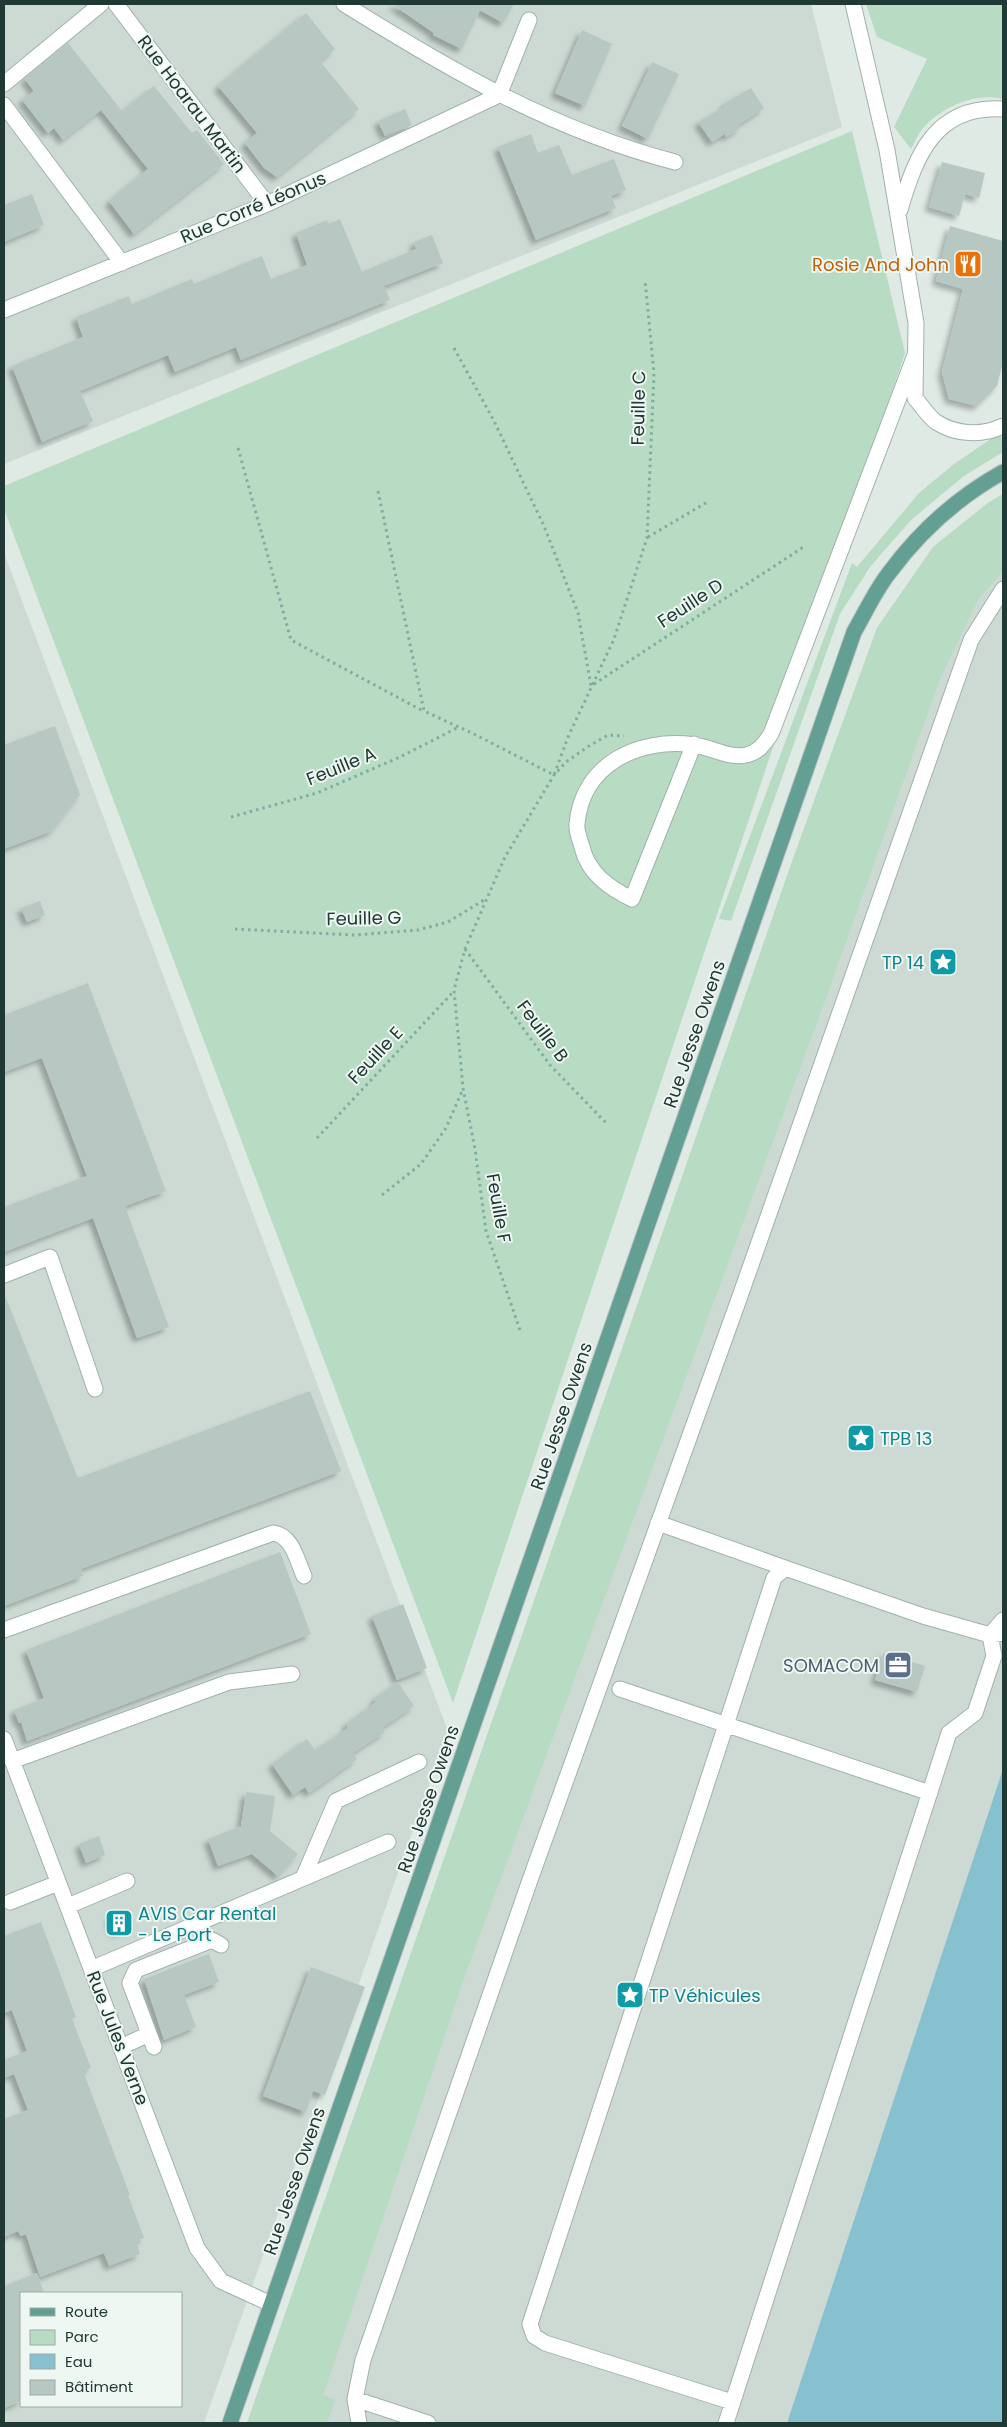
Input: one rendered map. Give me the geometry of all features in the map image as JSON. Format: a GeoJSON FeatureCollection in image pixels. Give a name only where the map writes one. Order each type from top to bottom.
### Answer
{"type":"FeatureCollection","features":[{"type":"Feature","properties":{"kind":"main road","name":"Rue Jesse Owens"},"geometry":{"type":"LineString","coordinates":[[230,2423],[854,632],[888,574],[924,530],[971,490],[1003,472]]}},
{"type":"Feature","properties":{"kind":"street"},"geometry":{"type":"LineString","coordinates":[[4,84],[101,4]]}},
{"type":"Feature","properties":{"kind":"street","name":"Rue Hoarau Martin"},"geometry":{"type":"LineString","coordinates":[[116,4],[267,204]]}},
{"type":"Feature","properties":{"kind":"street"},"geometry":{"type":"LineString","coordinates":[[344,4],[436,61],[499,95],[573,129],[627,150],[675,162]]}},
{"type":"Feature","properties":{"kind":"street"},"geometry":{"type":"LineString","coordinates":[[853,4],[887,150],[899,214],[916,323],[915,398],[935,421],[962,433],[992,431],[1003,426]]}},
{"type":"Feature","properties":{"kind":"street"},"geometry":{"type":"LineString","coordinates":[[499,95],[529,20]]}},
{"type":"Feature","properties":{"kind":"street","name":"Rue Corré Léonus"},"geometry":{"type":"LineString","coordinates":[[4,310],[267,204],[499,95]]}},
{"type":"Feature","properties":{"kind":"street"},"geometry":{"type":"LineString","coordinates":[[4,105],[122,263]]}},
{"type":"Feature","properties":{"kind":"street"},"geometry":{"type":"LineString","coordinates":[[899,214],[908,180],[919,156],[934,132],[957,116],[983,108],[1003,109]]}},
{"type":"Feature","properties":{"kind":"street"},"geometry":{"type":"LineString","coordinates":[[694,744],[632,900],[607,886],[584,859],[577,826],[583,798],[594,777],[632,749],[661,744],[694,744],[744,756],[760,750],[771,734],[915,355]]}},
{"type":"Feature","properties":{"kind":"street"},"geometry":{"type":"LineString","coordinates":[[359,2423],[355,2399],[363,2360],[530,1880],[971,640],[1003,589]]}},
{"type":"Feature","properties":{"kind":"street"},"geometry":{"type":"LineString","coordinates":[[4,1275],[50,1257],[96,1389]]}},
{"type":"Feature","properties":{"kind":"street"},"geometry":{"type":"LineString","coordinates":[[658,1523],[923,1616],[996,1634]]}},
{"type":"Feature","properties":{"kind":"street"},"geometry":{"type":"LineString","coordinates":[[4,1630],[273,1533],[280,1534],[290,1543],[304,1576]]}},
{"type":"Feature","properties":{"kind":"street"},"geometry":{"type":"LineString","coordinates":[[732,2402],[545,2344],[534,2336],[530,2324],[774,1578],[785,1568]]}},
{"type":"Feature","properties":{"kind":"street"},"geometry":{"type":"LineString","coordinates":[[726,2423],[949,1733],[975,1713],[994,1656],[996,1634],[1003,1620]]}},
{"type":"Feature","properties":{"kind":"street"},"geometry":{"type":"LineString","coordinates":[[12,1761],[229,1682],[292,1674]]}},
{"type":"Feature","properties":{"kind":"street"},"geometry":{"type":"LineString","coordinates":[[620,1689],[930,1793]]}},
{"type":"Feature","properties":{"kind":"street","name":"Rue Jules Verne"},"geometry":{"type":"LineString","coordinates":[[4,1739],[198,2248],[221,2281],[271,2304]]}},
{"type":"Feature","properties":{"kind":"street"},"geometry":{"type":"LineString","coordinates":[[303,1878],[336,1801],[419,1762]]}},
{"type":"Feature","properties":{"kind":"street"},"geometry":{"type":"LineString","coordinates":[[91,1968],[388,1842]]}},
{"type":"Feature","properties":{"kind":"street"},"geometry":{"type":"LineString","coordinates":[[68,1906],[127,1881]]}},
{"type":"Feature","properties":{"kind":"street"},"geometry":{"type":"LineString","coordinates":[[10,1902],[58,1883]]}},
{"type":"Feature","properties":{"kind":"street"},"geometry":{"type":"LineString","coordinates":[[121,2047],[152,2041],[130,1983],[136,1970],[212,1940],[221,1945]]}},
{"type":"Feature","properties":{"kind":"street"},"geometry":{"type":"LineString","coordinates":[[355,2399],[428,2423]]}},
{"type":"Feature","properties":{"kind":"path","name":"Feuille C"},"geometry":{"type":"LineString","coordinates":[[554,775],[568,737],[614,638],[648,538],[654,373],[645,280]]}},
{"type":"Feature","properties":{"kind":"path"},"geometry":{"type":"LineString","coordinates":[[454,348],[494,421],[544,526],[578,613],[591,686]]}},
{"type":"Feature","properties":{"kind":"path"},"geometry":{"type":"LineString","coordinates":[[238,448],[291,640],[457,728],[474,734],[554,775]]}},
{"type":"Feature","properties":{"kind":"path"},"geometry":{"type":"LineString","coordinates":[[378,491],[424,711]]}},
{"type":"Feature","properties":{"kind":"path"},"geometry":{"type":"LineString","coordinates":[[648,538],[709,501]]}},
{"type":"Feature","properties":{"kind":"path","name":"Feuille D"},"geometry":{"type":"LineString","coordinates":[[591,686],[805,546]]}},
{"type":"Feature","properties":{"kind":"path","name":"Feuille A"},"geometry":{"type":"LineString","coordinates":[[231,817],[317,793],[400,757],[457,728]]}},
{"type":"Feature","properties":{"kind":"path"},"geometry":{"type":"LineString","coordinates":[[454,990],[465,949],[505,857],[554,775],[566,762],[608,735],[628,736]]}},
{"type":"Feature","properties":{"kind":"path","name":"Feuille G"},"geometry":{"type":"LineString","coordinates":[[235,929],[354,935],[418,930],[448,922],[485,900]]}},
{"type":"Feature","properties":{"kind":"path","name":"Feuille B"},"geometry":{"type":"LineString","coordinates":[[465,949],[550,1065],[606,1124]]}},
{"type":"Feature","properties":{"kind":"path","name":"Feuille F"},"geometry":{"type":"LineString","coordinates":[[454,990],[463,1088],[475,1148],[486,1231],[520,1330]]}},
{"type":"Feature","properties":{"kind":"path","name":"Feuille E"},"geometry":{"type":"LineString","coordinates":[[317,1138],[454,990]]}},
{"type":"Feature","properties":{"kind":"path"},"geometry":{"type":"LineString","coordinates":[[382,1195],[421,1164],[446,1128],[463,1088]]}},
{"type":"Feature","properties":{"kind":"shaded area"},"geometry":{"type":"Polygon","coordinates":[[[4,4],[811,4],[842,127],[4,464],[4,4]]]}},
{"type":"Feature","properties":{"kind":"shaded area"},"geometry":{"type":"Polygon","coordinates":[[[1003,494],[1003,2423],[247,2423],[794,856],[877,628],[933,547],[988,503],[1003,494]]]}},
{"type":"Feature","properties":{"kind":"shaded area"},"geometry":{"type":"Polygon","coordinates":[[[4,553],[448,1731],[204,2423],[4,2423],[4,553]]]}},
{"type":"Feature","properties":{"kind":"green space"},"geometry":{"type":"Polygon","coordinates":[[[866,4],[1003,5],[1003,99],[982,97],[971,99],[941,112],[925,126],[911,149],[894,127],[927,59],[877,37],[866,4]]]}},
{"type":"Feature","properties":{"kind":"green space"},"geometry":{"type":"Polygon","coordinates":[[[852,131],[905,353],[453,1703],[4,509],[4,486],[852,131]]]}},
{"type":"Feature","properties":{"kind":"green space"},"geometry":{"type":"Polygon","coordinates":[[[998,434],[1003,439],[1003,452],[964,476],[911,520],[870,567],[840,614],[731,921],[719,919],[852,563],[857,567],[919,493],[954,464],[998,434]]]}},
{"type":"Feature","properties":{"kind":"green space"},"geometry":{"type":"Polygon","coordinates":[[[1003,494],[1003,571],[978,600],[940,679],[825,1001],[467,1970],[323,2395],[335,2400],[327,2423],[247,2423],[794,856],[877,628],[933,547],[988,503],[1003,494]]]}},
{"type":"Feature","properties":{"kind":"water"},"geometry":{"type":"Polygon","coordinates":[[[1003,1769],[1003,2423],[787,2423],[1003,1769]]]}},
{"type":"Feature","properties":{"kind":"building"},"geometry":{"type":"Polygon","coordinates":[[[392,4],[514,4],[503,23],[480,10],[462,49],[433,35],[434,33],[392,4]]]}},
{"type":"Feature","properties":{"kind":"building"},"geometry":{"type":"Polygon","coordinates":[[[306,13],[335,49],[320,61],[359,109],[277,177],[264,168],[245,143],[257,133],[218,86],[306,13]]]}},
{"type":"Feature","properties":{"kind":"building"},"geometry":{"type":"Polygon","coordinates":[[[582,30],[612,44],[585,106],[555,93],[582,30]]]}},
{"type":"Feature","properties":{"kind":"building"},"geometry":{"type":"Polygon","coordinates":[[[68,43],[122,111],[154,86],[192,133],[197,130],[224,164],[134,234],[109,201],[148,169],[101,110],[63,140],[54,128],[48,133],[22,100],[34,91],[25,79],[68,43]]]}},
{"type":"Feature","properties":{"kind":"building"},"geometry":{"type":"Polygon","coordinates":[[[652,62],[679,74],[648,139],[622,126],[652,62]]]}},
{"type":"Feature","properties":{"kind":"building"},"geometry":{"type":"Polygon","coordinates":[[[751,88],[764,108],[738,125],[740,128],[726,137],[725,134],[712,142],[698,122],[725,107],[724,104],[751,88]]]}},
{"type":"Feature","properties":{"kind":"building"},"geometry":{"type":"Polygon","coordinates":[[[405,109],[412,125],[385,136],[378,121],[405,109]]]}},
{"type":"Feature","properties":{"kind":"building"},"geometry":{"type":"Polygon","coordinates":[[[531,134],[538,153],[559,145],[572,175],[614,159],[626,190],[611,196],[616,208],[536,240],[498,147],[531,134]]]}},
{"type":"Feature","properties":{"kind":"building"},"geometry":{"type":"Polygon","coordinates":[[[942,162],[985,173],[979,198],[965,194],[959,216],[929,207],[942,162]]]}},
{"type":"Feature","properties":{"kind":"building"},"geometry":{"type":"Polygon","coordinates":[[[32,194],[44,225],[4,242],[4,205],[32,194]]]}},
{"type":"Feature","properties":{"kind":"building"},"geometry":{"type":"Polygon","coordinates":[[[340,219],[362,272],[416,249],[414,242],[432,235],[443,263],[384,286],[390,300],[241,360],[236,347],[175,372],[168,355],[80,391],[93,421],[42,442],[12,366],[83,337],[76,317],[129,296],[132,304],[192,279],[194,284],[262,256],[271,279],[307,265],[296,233],[327,220],[329,224],[340,219]]]}},
{"type":"Feature","properties":{"kind":"building"},"geometry":{"type":"Polygon","coordinates":[[[950,226],[1003,241],[1003,362],[997,386],[977,406],[949,399],[942,372],[963,289],[936,281],[950,226]]]}},
{"type":"Feature","properties":{"kind":"building"},"geometry":{"type":"Polygon","coordinates":[[[55,726],[80,795],[52,831],[4,849],[4,745],[55,726]]]}},
{"type":"Feature","properties":{"kind":"building"},"geometry":{"type":"Polygon","coordinates":[[[40,901],[45,915],[27,922],[21,908],[40,901]]]}},
{"type":"Feature","properties":{"kind":"building"},"geometry":{"type":"Polygon","coordinates":[[[88,983],[166,1191],[125,1206],[169,1327],[137,1338],[93,1218],[4,1252],[4,1207],[87,1176],[42,1058],[4,1072],[4,1015],[88,983]]]}},
{"type":"Feature","properties":{"kind":"building"},"geometry":{"type":"Polygon","coordinates":[[[4,1293],[78,1478],[310,1391],[341,1471],[81,1569],[83,1576],[4,1606],[4,1293]]]}},
{"type":"Feature","properties":{"kind":"building"},"geometry":{"type":"Polygon","coordinates":[[[280,1552],[311,1634],[27,1741],[21,1722],[19,1723],[14,1710],[44,1698],[26,1650],[280,1552]]]}},
{"type":"Feature","properties":{"kind":"building"},"geometry":{"type":"Polygon","coordinates":[[[403,1604],[427,1668],[397,1680],[372,1616],[403,1604]]]}},
{"type":"Feature","properties":{"kind":"building"},"geometry":{"type":"Polygon","coordinates":[[[883,1653],[925,1666],[917,1692],[875,1680],[883,1653]]]}},
{"type":"Feature","properties":{"kind":"building"},"geometry":{"type":"Polygon","coordinates":[[[398,1682],[414,1706],[382,1728],[385,1732],[353,1753],[357,1759],[309,1793],[305,1787],[293,1795],[272,1764],[307,1739],[315,1750],[348,1728],[346,1724],[376,1702],[374,1699],[398,1682]]]}},
{"type":"Feature","properties":{"kind":"building"},"geometry":{"type":"Polygon","coordinates":[[[246,1792],[275,1796],[270,1831],[298,1854],[278,1876],[252,1854],[218,1866],[208,1839],[241,1826],[246,1792]]]}},
{"type":"Feature","properties":{"kind":"building"},"geometry":{"type":"Polygon","coordinates":[[[99,1836],[105,1855],[86,1863],[79,1844],[99,1836]]]}},
{"type":"Feature","properties":{"kind":"building","name":"AVIS Car Rental - Le Port"},"geometry":{"type":"Polygon","coordinates":[[[124,1913],[130,1928],[115,1933],[109,1918],[124,1913]]]}},
{"type":"Feature","properties":{"kind":"building"},"geometry":{"type":"Polygon","coordinates":[[[41,1922],[76,2017],[72,2019],[91,2068],[83,2071],[130,2195],[128,2195],[144,2238],[136,2241],[140,2254],[109,2266],[104,2253],[40,2277],[26,2234],[21,2236],[18,2231],[4,2237],[4,2119],[28,2110],[14,2074],[4,2078],[4,2060],[27,2051],[12,2010],[4,2013],[4,1936],[41,1922]]]}},
{"type":"Feature","properties":{"kind":"building"},"geometry":{"type":"Polygon","coordinates":[[[209,1954],[219,1982],[184,1995],[196,2027],[164,2040],[144,1979],[209,1954]]]}},
{"type":"Feature","properties":{"kind":"building"},"geometry":{"type":"Polygon","coordinates":[[[311,1967],[365,1987],[325,2095],[313,2091],[306,2112],[263,2096],[311,1967]]]}},
{"type":"Feature","properties":{"kind":"building"},"geometry":{"type":"Polygon","coordinates":[[[37,2273],[44,2292],[20,2292],[20,2401],[4,2408],[4,2286],[37,2273]]]}},
{"type":"Feature","properties":{"kind":"place","name":"Rosie And John"},"geometry":{"type":"Point","coordinates":[968,264]}},
{"type":"Feature","properties":{"kind":"place","name":"TP 14"},"geometry":{"type":"Point","coordinates":[943,962]}},
{"type":"Feature","properties":{"kind":"place","name":"TPB 13"},"geometry":{"type":"Point","coordinates":[861,1438]}},
{"type":"Feature","properties":{"kind":"place","name":"SOMACOM"},"geometry":{"type":"Point","coordinates":[898,1665]}},
{"type":"Feature","properties":{"kind":"place","name":"AVIS Car Rental - Le Port"},"geometry":{"type":"Point","coordinates":[119,1923]}},
{"type":"Feature","properties":{"kind":"place","name":"TP Véhicules"},"geometry":{"type":"Point","coordinates":[630,1995]}}]}
